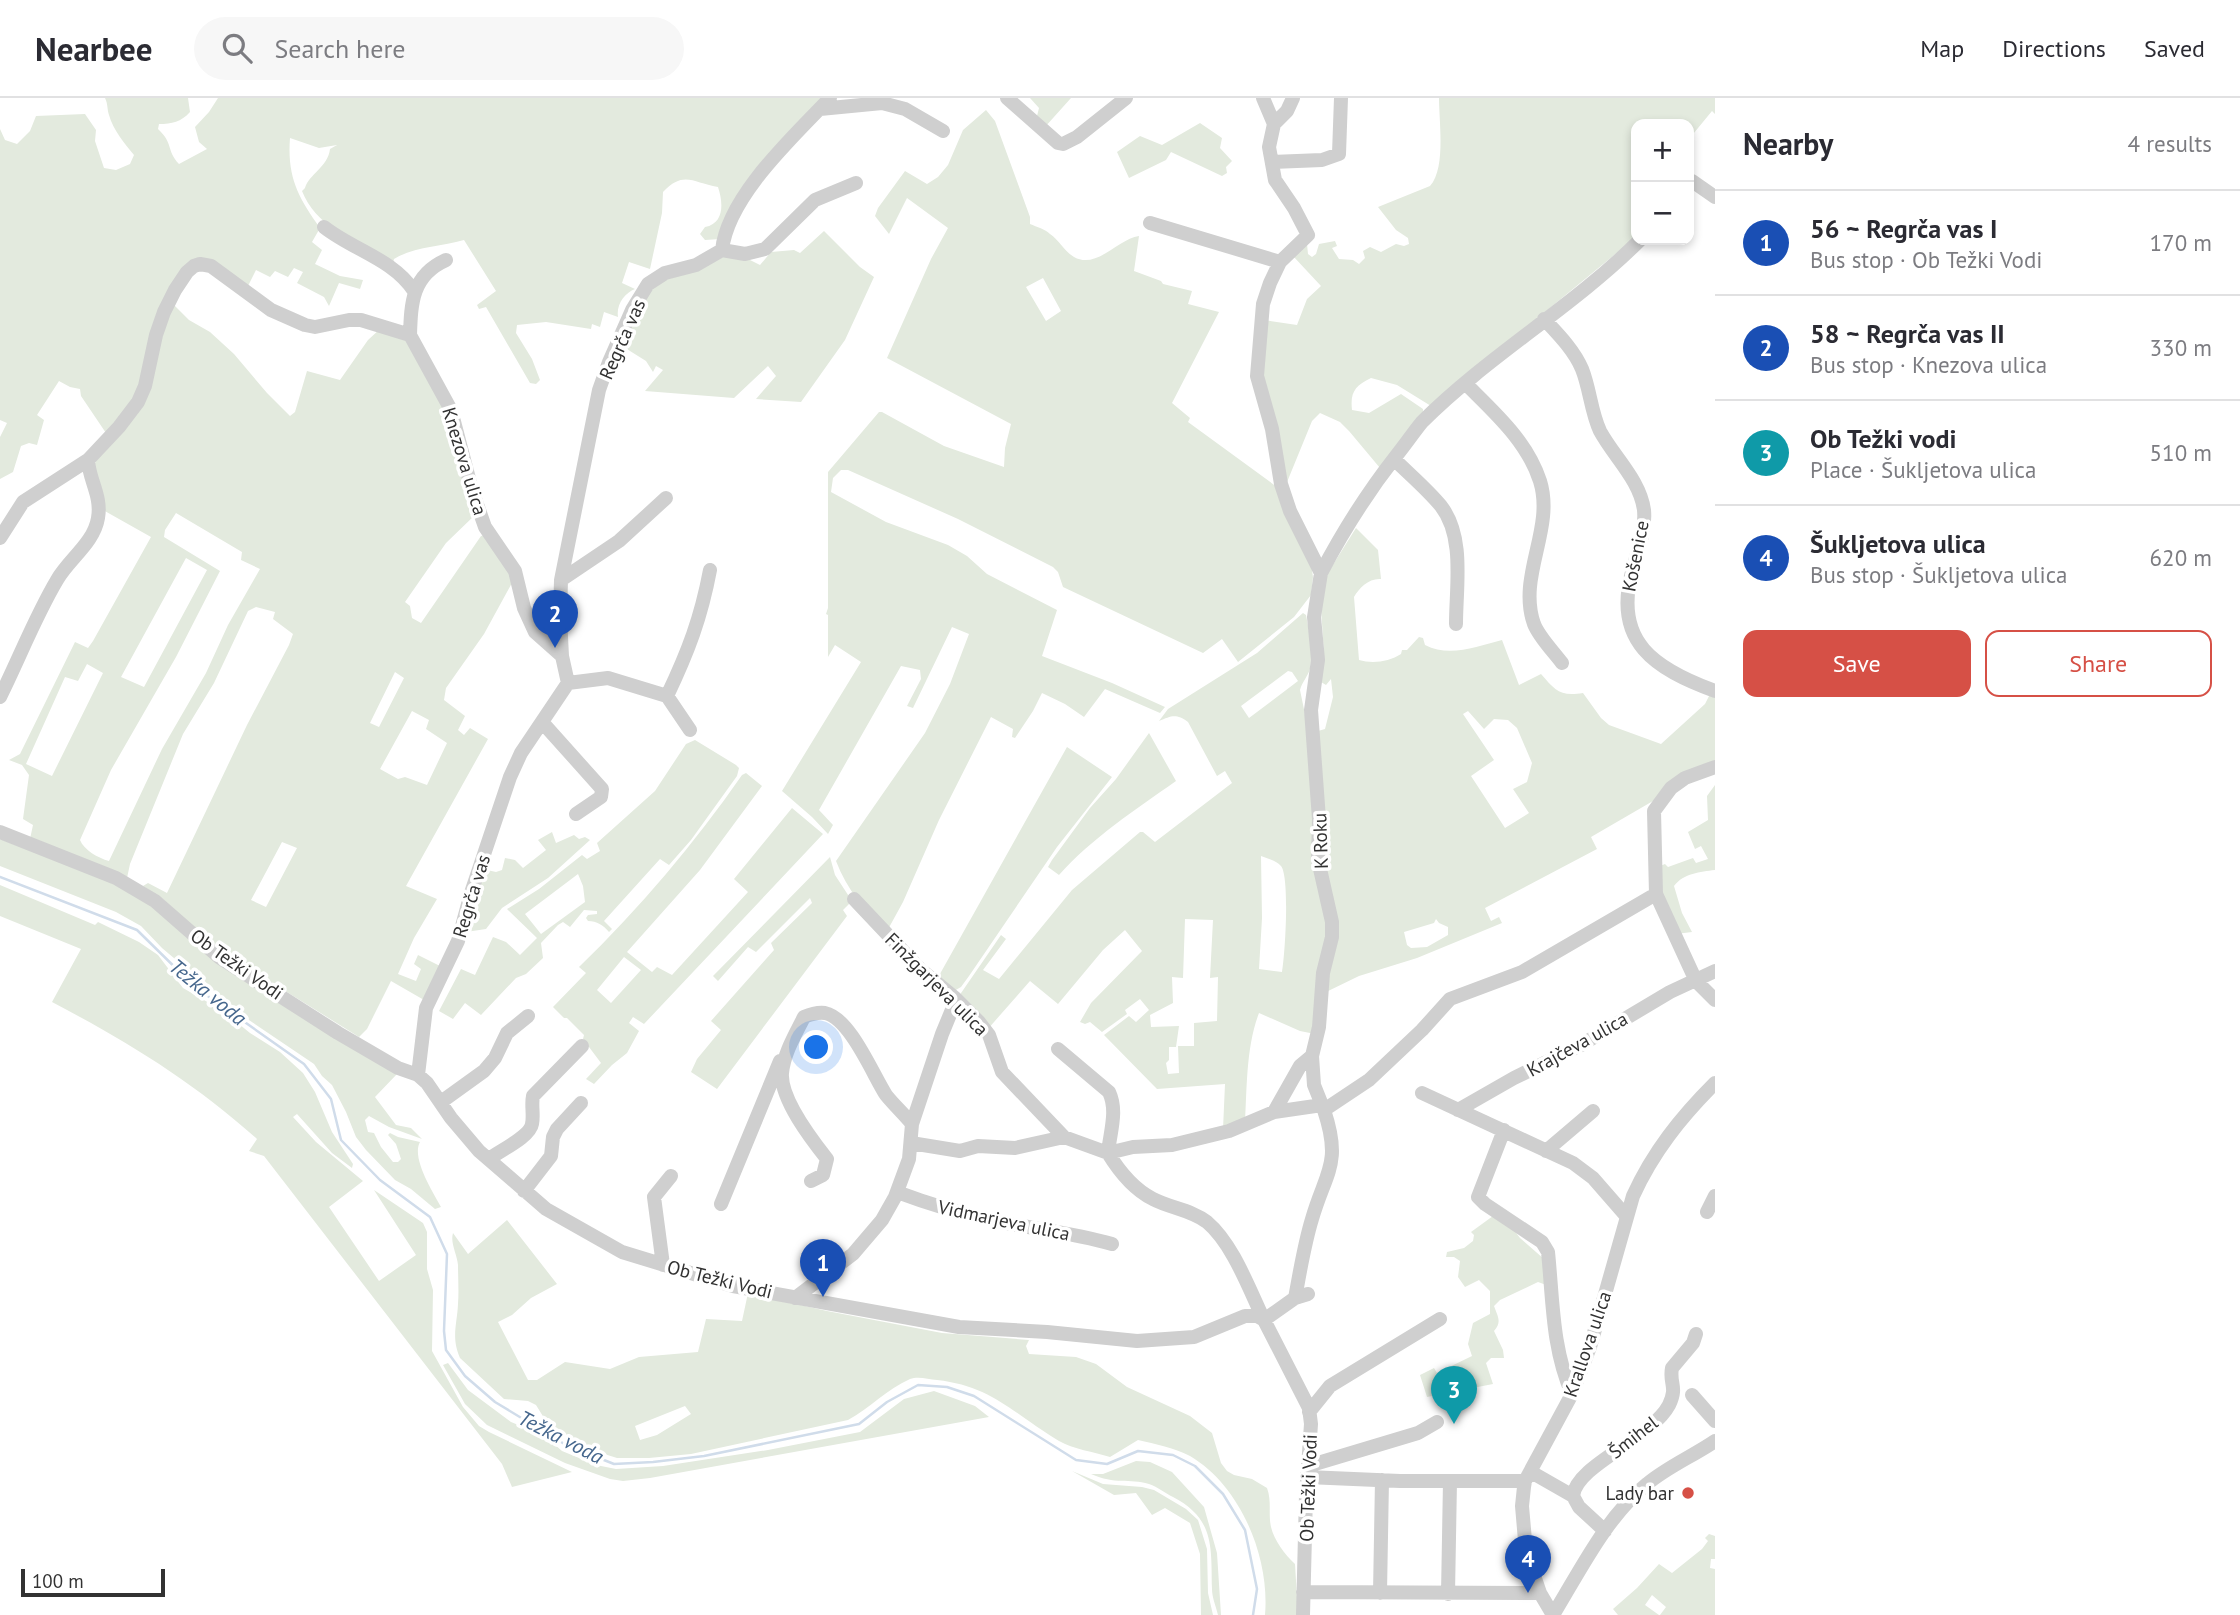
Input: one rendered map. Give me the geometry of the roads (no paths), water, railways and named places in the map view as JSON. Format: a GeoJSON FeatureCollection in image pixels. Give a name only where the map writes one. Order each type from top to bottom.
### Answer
{"type":"FeatureCollection","features":[{"type":"Feature","properties":{"kind":"street"},"geometry":{"type":"LineString","coordinates":[[1007,98],[1058,143],[1063,144],[1077,137],[1124,98]]}},
{"type":"Feature","properties":{"kind":"street"},"geometry":{"type":"LineString","coordinates":[[1263,98],[1274,124]]}},
{"type":"Feature","properties":{"kind":"street"},"geometry":{"type":"LineString","coordinates":[[1293,98],[1287,111],[1274,124],[1269,147],[1275,180],[1308,235],[1280,261],[1263,304],[1256,376],[1272,429],[1281,484],[1290,511],[1321,573]]}},
{"type":"Feature","properties":{"kind":"street"},"geometry":{"type":"LineString","coordinates":[[1272,162],[1321,160],[1339,154],[1341,98]]}},
{"type":"Feature","properties":{"kind":"street"},"geometry":{"type":"LineString","coordinates":[[856,183],[815,200],[765,249],[745,254],[722,250],[731,216],[747,191],[825,104],[882,103],[905,109],[943,131]]}},
{"type":"Feature","properties":{"kind":"street"},"geometry":{"type":"LineString","coordinates":[[1694,185],[1715,197]]}},
{"type":"Feature","properties":{"kind":"street"},"geometry":{"type":"LineString","coordinates":[[1150,223],[1280,261]]}},
{"type":"Feature","properties":{"kind":"street"},"geometry":{"type":"LineString","coordinates":[[324,227],[338,238],[397,270],[414,291]]}},
{"type":"Feature","properties":{"kind":"street","name":"K Roku"},"geometry":{"type":"LineString","coordinates":[[1264,1320],[1302,1296],[1312,1216],[1331,1170],[1333,1138],[1314,1085],[1312,1056],[1320,1027],[1323,973],[1332,937],[1329,904],[1319,871],[1319,820],[1311,710],[1318,660],[1314,617],[1321,573],[1340,536],[1370,489],[1422,423],[1634,245]]}},
{"type":"Feature","properties":{"kind":"street","name":"Regrča vas"},"geometry":{"type":"LineString","coordinates":[[418,1074],[426,1009],[458,941],[471,893],[510,777],[521,753],[568,683],[562,656],[559,618],[561,580],[599,390],[609,362],[632,310],[648,284],[665,273],[696,265],[722,250]]}},
{"type":"Feature","properties":{"kind":"street"},"geometry":{"type":"LineString","coordinates":[[0,538],[23,502],[88,460],[138,402],[145,386],[164,312],[181,281],[194,266],[201,264],[211,267],[271,310],[305,325],[315,327],[361,320],[410,335],[414,291],[429,271],[446,260]]}},
{"type":"Feature","properties":{"kind":"street","name":"Košenice"},"geometry":{"type":"LineString","coordinates":[[1544,319],[1570,349],[1582,369],[1598,426],[1640,492],[1644,511],[1643,527],[1626,602],[1627,617],[1634,637],[1649,655],[1666,668],[1715,691]]}},
{"type":"Feature","properties":{"kind":"street","name":"Knezova ulica"},"geometry":{"type":"LineString","coordinates":[[410,335],[451,410],[472,490],[485,527],[515,571],[524,608],[535,632],[562,656]]}},
{"type":"Feature","properties":{"kind":"street"},"geometry":{"type":"LineString","coordinates":[[1466,384],[1520,442],[1532,460],[1541,484],[1544,504],[1530,580],[1529,601],[1535,626],[1562,663]]}},
{"type":"Feature","properties":{"kind":"street"},"geometry":{"type":"LineString","coordinates":[[1394,459],[1440,505],[1451,523],[1456,544],[1456,624]]}},
{"type":"Feature","properties":{"kind":"street"},"geometry":{"type":"LineString","coordinates":[[0,697],[56,581],[95,530],[99,515],[97,488],[88,460]]}},
{"type":"Feature","properties":{"kind":"street"},"geometry":{"type":"LineString","coordinates":[[561,580],[619,541],[666,498]]}},
{"type":"Feature","properties":{"kind":"street"},"geometry":{"type":"LineString","coordinates":[[667,696],[689,651],[702,611],[710,570]]}},
{"type":"Feature","properties":{"kind":"street"},"geometry":{"type":"LineString","coordinates":[[568,683],[608,678],[667,696],[690,730]]}},
{"type":"Feature","properties":{"kind":"street"},"geometry":{"type":"LineString","coordinates":[[542,722],[603,789],[601,797],[576,814]]}},
{"type":"Feature","properties":{"kind":"street"},"geometry":{"type":"LineString","coordinates":[[1715,767],[1685,778],[1671,788],[1654,811],[1656,894],[1696,981],[1715,1000]]}},
{"type":"Feature","properties":{"kind":"street","name":"Ob Težki Vodi"},"geometry":{"type":"LineString","coordinates":[[0,832],[116,878],[155,901],[219,957],[338,1033],[398,1068],[418,1074],[473,1145],[524,1191],[546,1209],[611,1246],[733,1286],[959,1327],[1137,1341],[1194,1337],[1245,1316],[1257,1316],[1264,1320],[1309,1412],[1311,1424],[1303,1615]]}},
{"type":"Feature","properties":{"kind":"street"},"geometry":{"type":"LineString","coordinates":[[1108,1153],[1119,1148],[1172,1144],[1228,1131],[1274,1112],[1323,1108],[1369,1080],[1422,1030],[1450,999],[1522,972],[1656,894]]}},
{"type":"Feature","properties":{"kind":"street","name":"Finžgarjeva ulica"},"geometry":{"type":"LineString","coordinates":[[854,899],[921,970],[956,1000],[989,1035],[1002,1072],[1064,1137],[1108,1153]]}},
{"type":"Feature","properties":{"kind":"street"},"geometry":{"type":"LineString","coordinates":[[1696,981],[1715,971]]}},
{"type":"Feature","properties":{"kind":"street","name":"Krajčeva ulica"},"geometry":{"type":"LineString","coordinates":[[1458,1110],[1514,1078],[1581,1045],[1670,992],[1696,981]]}},
{"type":"Feature","properties":{"kind":"street"},"geometry":{"type":"LineString","coordinates":[[795,1298],[853,1254],[882,1220],[897,1192],[909,1159],[912,1124],[956,1000]]}},
{"type":"Feature","properties":{"kind":"street"},"geometry":{"type":"LineString","coordinates":[[721,1204],[776,1067],[804,1017],[813,1013],[833,1016],[852,1038],[887,1097],[912,1124]]}},
{"type":"Feature","properties":{"kind":"street"},"geometry":{"type":"LineString","coordinates":[[441,1102],[485,1070],[495,1058],[507,1033],[528,1016]]}},
{"type":"Feature","properties":{"kind":"street"},"geometry":{"type":"LineString","coordinates":[[489,1159],[532,1126],[533,1096],[582,1046]]}},
{"type":"Feature","properties":{"kind":"street"},"geometry":{"type":"LineString","coordinates":[[1058,1049],[1109,1092],[1114,1110],[1108,1153],[1137,1189],[1153,1199],[1205,1220],[1215,1230],[1233,1256],[1264,1320]]}},
{"type":"Feature","properties":{"kind":"street"},"geometry":{"type":"LineString","coordinates":[[787,1051],[782,1074],[785,1091],[797,1115],[827,1159],[823,1175],[811,1181]]}},
{"type":"Feature","properties":{"kind":"street"},"geometry":{"type":"LineString","coordinates":[[1274,1112],[1300,1066],[1312,1056]]}},
{"type":"Feature","properties":{"kind":"street","name":"Krallova ulica"},"geometry":{"type":"LineString","coordinates":[[1553,1615],[1539,1593],[1526,1552],[1522,1506],[1528,1476],[1572,1394],[1590,1348],[1627,1217],[1643,1174],[1678,1122],[1714,1086]]}},
{"type":"Feature","properties":{"kind":"street"},"geometry":{"type":"LineString","coordinates":[[1422,1093],[1573,1163],[1593,1178],[1627,1217]]}},
{"type":"Feature","properties":{"kind":"street"},"geometry":{"type":"LineString","coordinates":[[524,1191],[551,1156],[553,1137],[557,1129],[581,1103]]}},
{"type":"Feature","properties":{"kind":"street"},"geometry":{"type":"LineString","coordinates":[[1546,1151],[1593,1111]]}},
{"type":"Feature","properties":{"kind":"street"},"geometry":{"type":"LineString","coordinates":[[1504,1130],[1478,1197],[1542,1242],[1548,1252],[1556,1344],[1572,1394]]}},
{"type":"Feature","properties":{"kind":"street"},"geometry":{"type":"LineString","coordinates":[[911,1143],[960,1151],[978,1146],[1015,1148],[1064,1137]]}},
{"type":"Feature","properties":{"kind":"street","name":"Ob Težki Vodi"},"geometry":{"type":"LineString","coordinates":[[663,1265],[654,1197],[670,1176]]}},
{"type":"Feature","properties":{"kind":"street","name":"Vidmarjeva ulica"},"geometry":{"type":"LineString","coordinates":[[897,1192],[995,1221],[1062,1232],[1112,1244]]}},
{"type":"Feature","properties":{"kind":"street"},"geometry":{"type":"LineString","coordinates":[[1707,1212],[1715,1196]]}},
{"type":"Feature","properties":{"kind":"street","name":"Ob Težki Vodi"},"geometry":{"type":"LineString","coordinates":[[1309,1412],[1330,1386],[1440,1319]]}},
{"type":"Feature","properties":{"kind":"street","name":"Šmihel"},"geometry":{"type":"LineString","coordinates":[[1573,1496],[1573,1489],[1587,1472],[1636,1439],[1662,1414],[1675,1388],[1672,1368],[1693,1343],[1696,1334]]}},
{"type":"Feature","properties":{"kind":"street"},"geometry":{"type":"LineString","coordinates":[[1692,1395],[1715,1421]]}},
{"type":"Feature","properties":{"kind":"street"},"geometry":{"type":"LineString","coordinates":[[1308,1471],[1419,1433],[1437,1422]]}},
{"type":"Feature","properties":{"kind":"street"},"geometry":{"type":"LineString","coordinates":[[1553,1615],[1605,1531],[1631,1499],[1647,1484],[1715,1441]]}},
{"type":"Feature","properties":{"kind":"street"},"geometry":{"type":"LineString","coordinates":[[1308,1471],[1382,1480],[1450,1481],[1528,1476],[1573,1496],[1578,1507],[1605,1531]]}},
{"type":"Feature","properties":{"kind":"street"},"geometry":{"type":"LineString","coordinates":[[1380,1592],[1382,1480]]}},
{"type":"Feature","properties":{"kind":"street"},"geometry":{"type":"LineString","coordinates":[[1448,1594],[1450,1481]]}},
{"type":"Feature","properties":{"kind":"street"},"geometry":{"type":"LineString","coordinates":[[1303,1592],[1539,1593]]}},
{"type":"Feature","properties":{"kind":"waterway","name":"Težka voda"},"geometry":{"type":"LineString","coordinates":[[0,877],[137,930],[195,987],[304,1064],[331,1099],[341,1140],[380,1180],[430,1217],[447,1254],[444,1331],[446,1350],[465,1376],[495,1402],[566,1445],[614,1464],[704,1456],[859,1424],[887,1402],[918,1385],[947,1387],[974,1396],[1076,1460],[1107,1464],[1138,1451],[1173,1455],[1195,1466],[1223,1494],[1245,1530],[1257,1589],[1253,1615]]}},
{"type":"Feature","properties":{"kind":"place","name":"58 ~ Regrča vas II"},"geometry":{"type":"Point","coordinates":[555,648]}},
{"type":"Feature","properties":{"kind":"place","name":"56 ~ Regrča vas I"},"geometry":{"type":"Point","coordinates":[823,1297]}},
{"type":"Feature","properties":{"kind":"place","name":"Ob Težki vodi"},"geometry":{"type":"Point","coordinates":[1454,1424]}},
{"type":"Feature","properties":{"kind":"place","name":"Lady bar"},"geometry":{"type":"Point","coordinates":[1688,1493]}},
{"type":"Feature","properties":{"kind":"place","name":"Šukljetova ulica"},"geometry":{"type":"Point","coordinates":[1528,1593]}}]}
